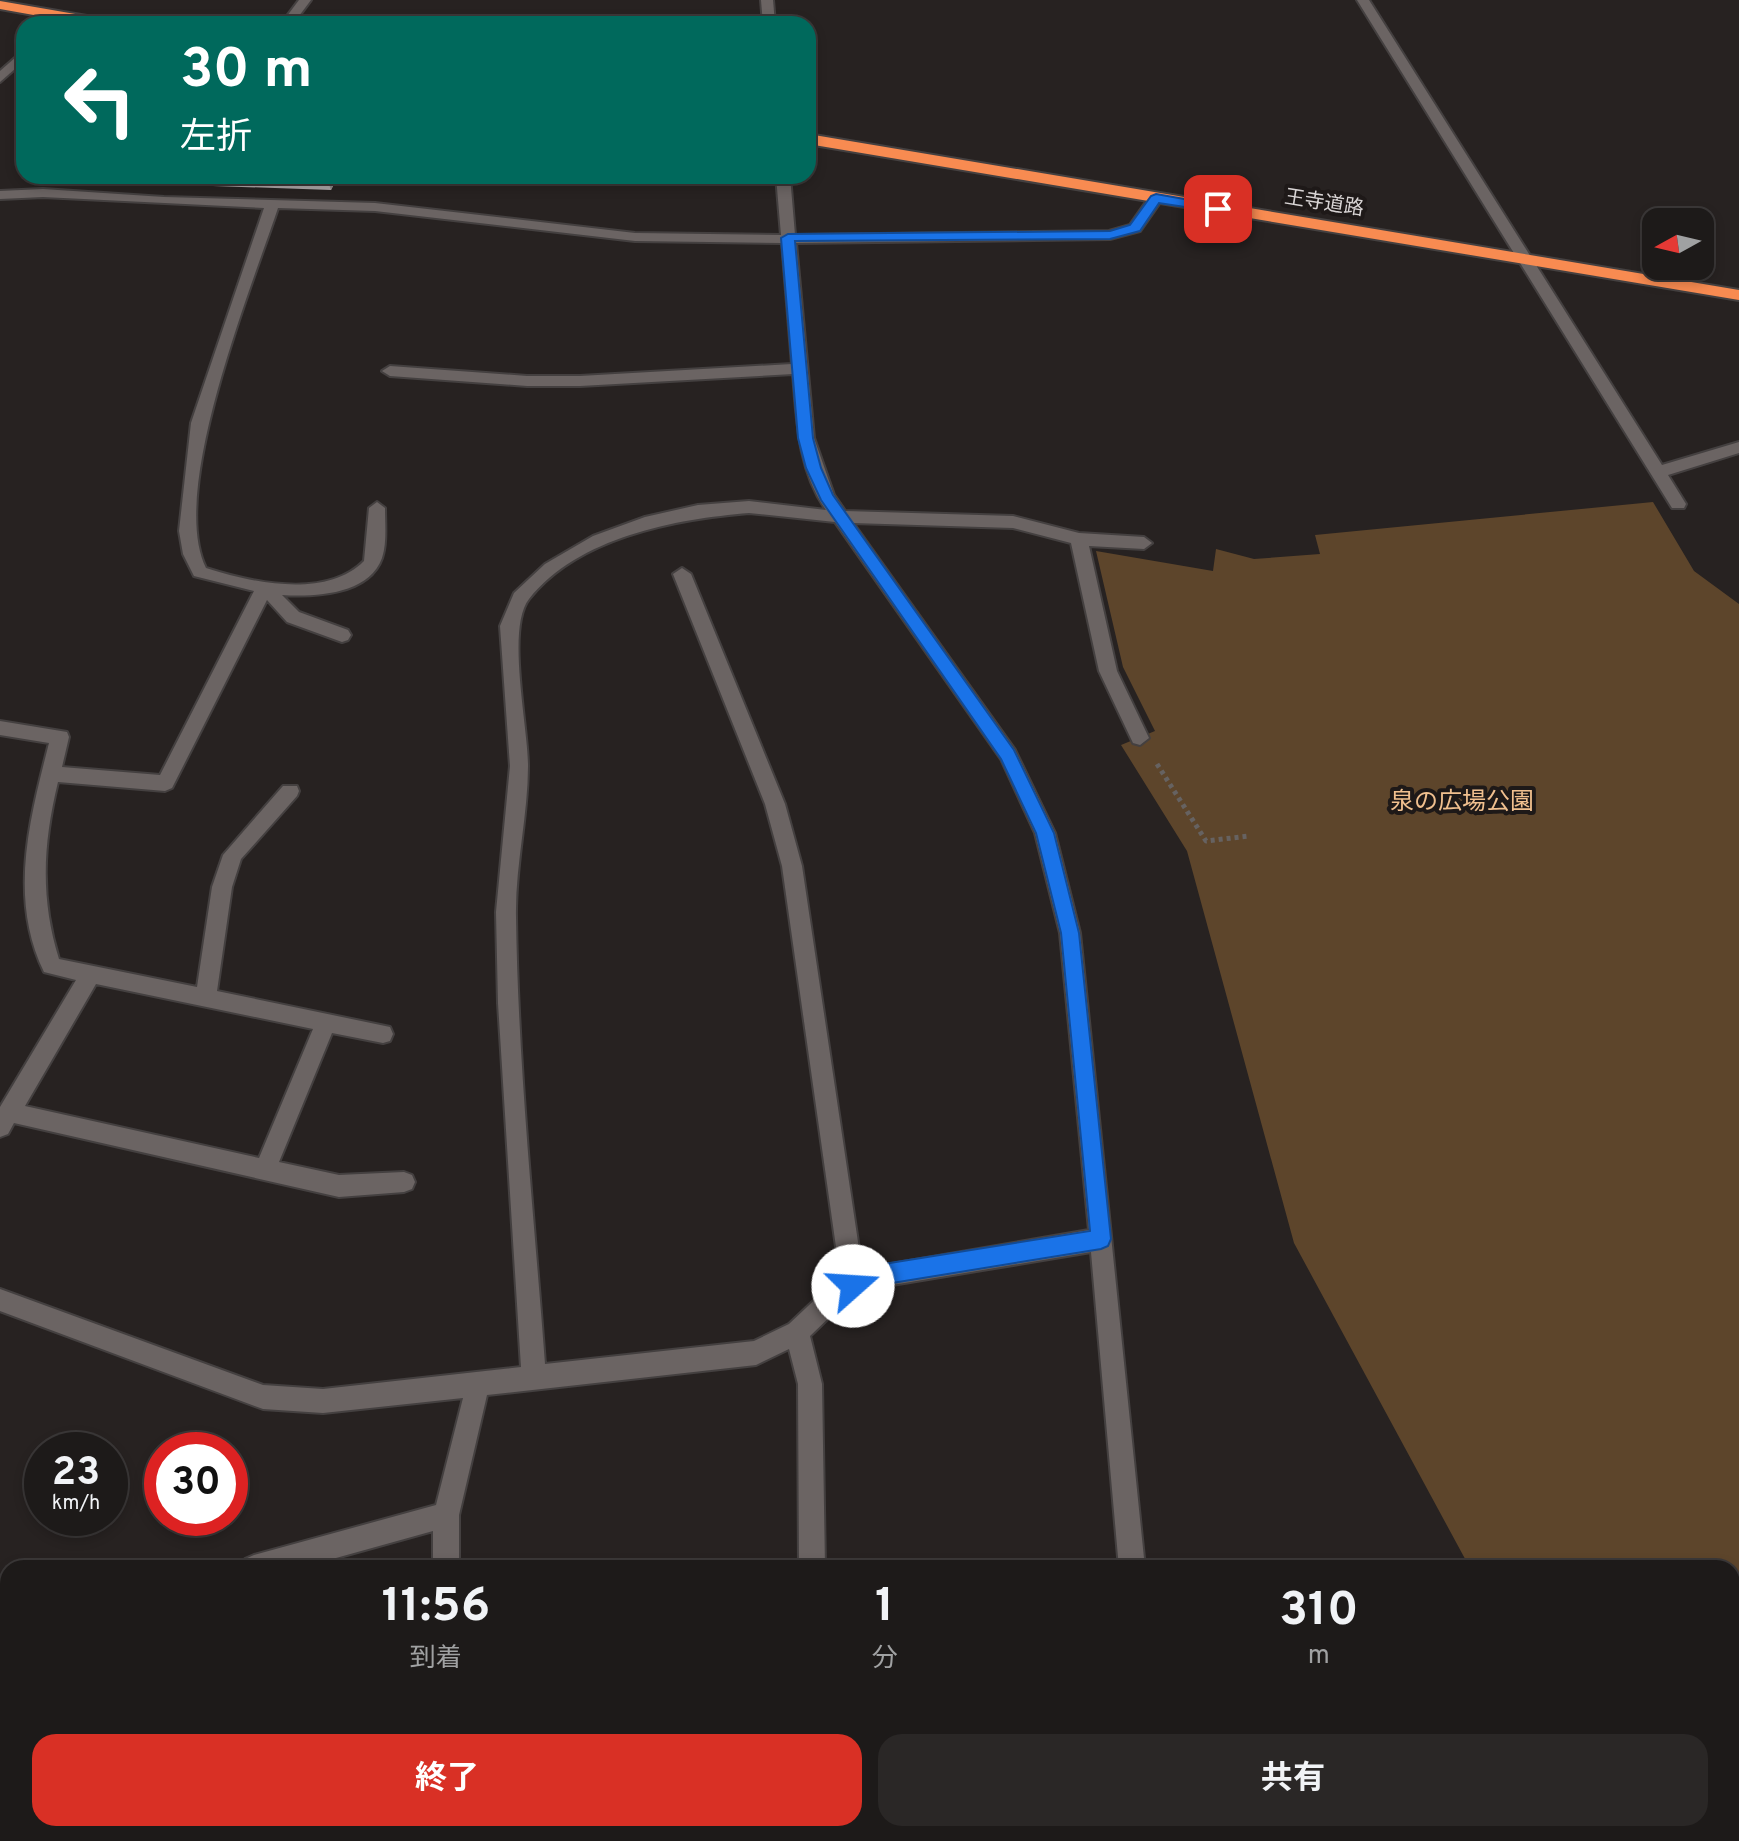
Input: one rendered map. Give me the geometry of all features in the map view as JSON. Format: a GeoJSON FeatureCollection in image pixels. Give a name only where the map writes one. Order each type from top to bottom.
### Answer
{"type":"FeatureCollection","features":[{"type":"Feature","properties":{"kind":"highway"},"geometry":{"type":"LineString","coordinates":[[0,5],[43,16]]}},
{"type":"Feature","properties":{"kind":"highway","name":"王寺道路"},"geometry":{"type":"LineString","coordinates":[[816,140],[1739,295]]}},
{"type":"Feature","properties":{"kind":"street"},"geometry":{"type":"LineString","coordinates":[[1363,0],[1678,504]]}},
{"type":"Feature","properties":{"kind":"street"},"geometry":{"type":"LineString","coordinates":[[0,78],[16,62]]}},
{"type":"Feature","properties":{"kind":"street"},"geometry":{"type":"LineString","coordinates":[[784,184],[806,438],[814,468],[826,497],[1008,755],[1045,833],[1070,933],[1131,1560]]}},
{"type":"Feature","properties":{"kind":"street"},"geometry":{"type":"LineString","coordinates":[[0,195],[43,193],[391,209],[635,237],[709,240],[1110,235],[1135,228],[1156,198]]}},
{"type":"Feature","properties":{"kind":"street"},"geometry":{"type":"LineString","coordinates":[[272,205],[199,423],[187,531],[191,554],[200,572],[227,582],[295,591],[333,585],[360,575],[372,562],[377,508]]}},
{"type":"Feature","properties":{"kind":"street"},"geometry":{"type":"LineString","coordinates":[[390,371],[527,381],[580,381],[800,369]]}},
{"type":"Feature","properties":{"kind":"street"},"geometry":{"type":"LineString","coordinates":[[1658,472],[1739,447]]}},
{"type":"Feature","properties":{"kind":"street"},"geometry":{"type":"LineString","coordinates":[[534,1378],[508,1003],[506,912],[519,766],[509,626],[520,597],[551,568],[599,540],[651,521],[698,511],[749,507],[841,517],[1013,522],[1079,539],[1144,543]]}},
{"type":"Feature","properties":{"kind":"street"},"geometry":{"type":"LineString","coordinates":[[1079,539],[1108,671],[1140,738]]}},
{"type":"Feature","properties":{"kind":"street"},"geometry":{"type":"LineString","coordinates":[[682,574],[775,804],[792,866],[853,1286]]}},
{"type":"Feature","properties":{"kind":"street"},"geometry":{"type":"LineString","coordinates":[[265,587],[293,617],[342,635]]}},
{"type":"Feature","properties":{"kind":"street"},"geometry":{"type":"LineString","coordinates":[[51,774],[165,783],[265,587]]}},
{"type":"Feature","properties":{"kind":"street"},"geometry":{"type":"LineString","coordinates":[[0,728],[60,737],[33,861],[31,885],[39,933],[51,966],[383,1034]]}},
{"type":"Feature","properties":{"kind":"street"},"geometry":{"type":"LineString","coordinates":[[206,998],[222,887],[233,855],[290,791]]}},
{"type":"Feature","properties":{"kind":"street"},"geometry":{"type":"LineString","coordinates":[[91,974],[5,1120],[339,1186],[404,1182]]}},
{"type":"Feature","properties":{"kind":"street"},"geometry":{"type":"LineString","coordinates":[[265,1169],[326,1023]]}},
{"type":"Feature","properties":{"kind":"street"},"geometry":{"type":"LineString","coordinates":[[0,1300],[263,1397],[323,1401],[756,1353],[797,1332],[831,1300],[871,1277],[1101,1239]]}},
{"type":"Feature","properties":{"kind":"street"},"geometry":{"type":"LineString","coordinates":[[797,1332],[810,1384],[812,1560]]}},
{"type":"Feature","properties":{"kind":"street"},"geometry":{"type":"LineString","coordinates":[[446,1560],[446,1515],[478,1384]]}},
{"type":"Feature","properties":{"kind":"street"},"geometry":{"type":"LineString","coordinates":[[283,1560],[446,1515]]}},
{"type":"Feature","properties":{"kind":"path"},"geometry":{"type":"LineString","coordinates":[[1140,738],[1206,841],[1249,836]]}},
{"type":"Feature","properties":{"kind":"green space","name":"泉の広場公園"},"geometry":{"type":"Polygon","coordinates":[[[1653,502],[1694,571],[1739,604],[1739,1560],[1466,1560],[1294,1243],[1187,851],[1121,745],[1155,731],[1123,667],[1096,551],[1213,571],[1216,549],[1254,559],[1320,554],[1315,535],[1653,502]]]}},
{"type":"Feature","properties":{"kind":"route"},"geometry":{"type":"LineString","coordinates":[[853,1286],[871,1277],[1101,1239],[1070,933],[1045,833],[1008,755],[826,497],[806,438],[788,238],[1110,235],[1135,228],[1156,198],[1218,209]]}}]}
